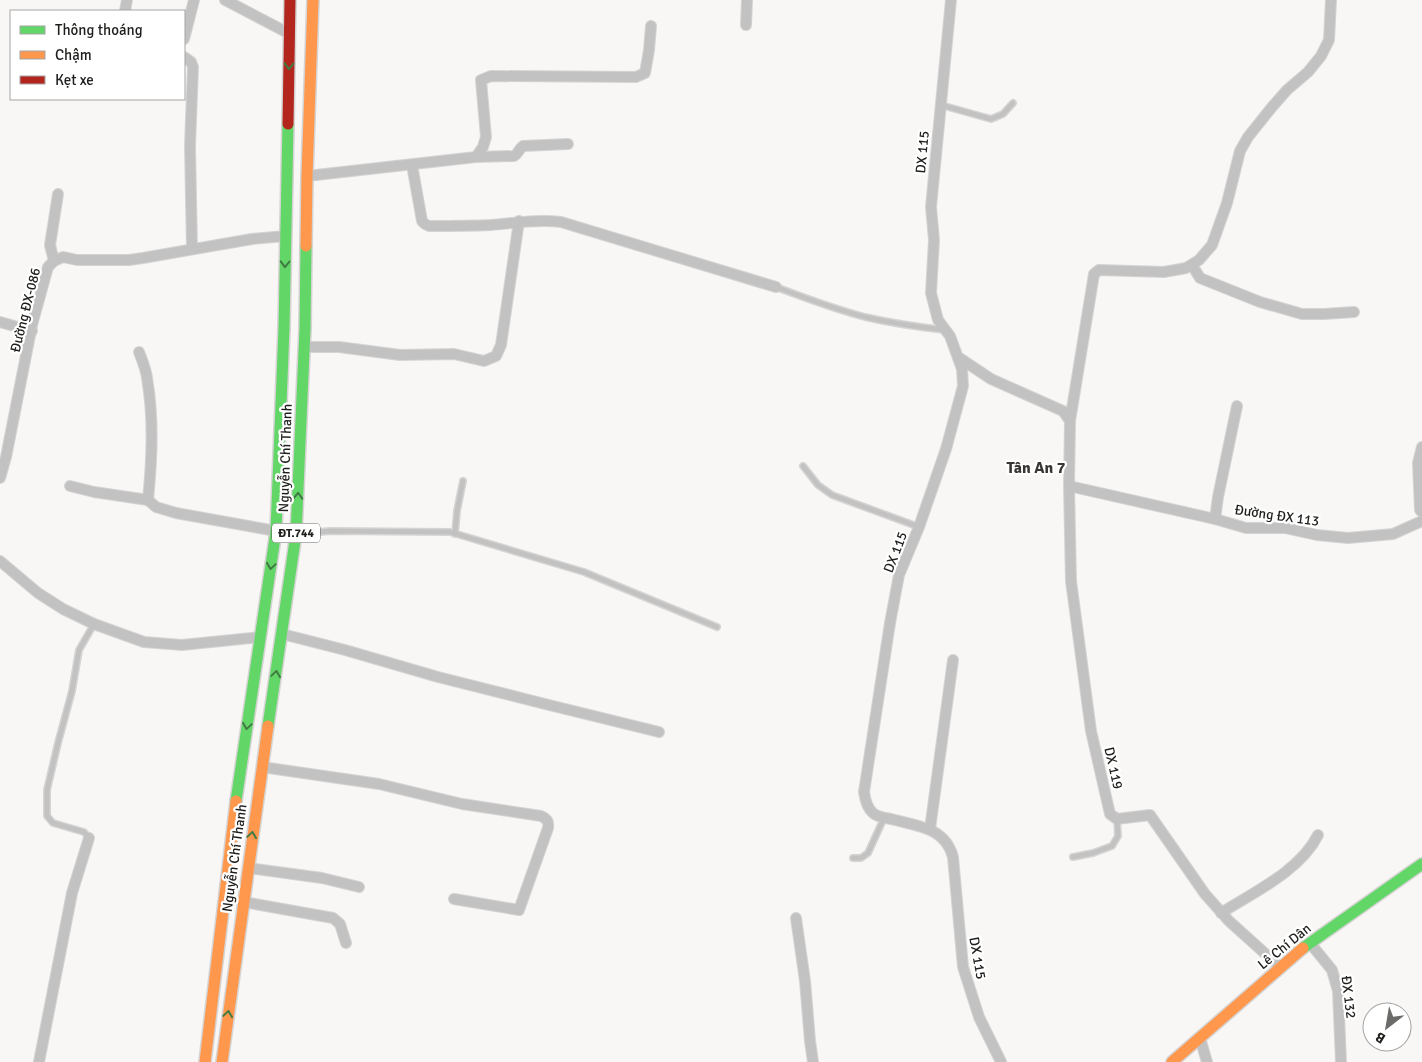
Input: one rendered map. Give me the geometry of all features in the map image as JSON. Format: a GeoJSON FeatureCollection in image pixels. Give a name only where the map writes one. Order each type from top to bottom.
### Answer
{"type":"FeatureCollection","features":[{"type":"Feature","properties":{"kind":"main road","name":"Nguyễn Chí Thanh"},"geometry":{"type":"LineString","coordinates":[[205,1062],[239,778],[276,532],[284,328],[290,0]]}},
{"type":"Feature","properties":{"kind":"main road","name":"Nguyễn Chí Thanh"},"geometry":{"type":"LineString","coordinates":[[222,1062],[296,534],[304,347],[313,0]]}},
{"type":"Feature","properties":{"kind":"main road"},"geometry":{"type":"LineString","coordinates":[[290,34],[312,34]]}},
{"type":"Feature","properties":{"kind":"main road"},"geometry":{"type":"LineString","coordinates":[[276,532],[296,534]]}},
{"type":"Feature","properties":{"kind":"main road","name":"Lê Chí Dân"},"geometry":{"type":"LineString","coordinates":[[1172,1062],[1310,943],[1422,864]]}},
{"type":"Feature","properties":{"kind":"main road"},"geometry":{"type":"LineString","coordinates":[[208,1040],[224,1043]]}},
{"type":"Feature","properties":{"kind":"street"},"geometry":{"type":"LineString","coordinates":[[185,35],[194,0]]}},
{"type":"Feature","properties":{"kind":"street"},"geometry":{"type":"LineString","coordinates":[[225,0],[290,34]]}},
{"type":"Feature","properties":{"kind":"street"},"geometry":{"type":"LineString","coordinates":[[746,25],[747,0]]}},
{"type":"Feature","properties":{"kind":"street","name":"DX 115"},"geometry":{"type":"LineString","coordinates":[[950,0],[931,207],[934,240],[931,292],[938,320],[950,336],[962,369],[962,386],[946,449],[919,526],[899,575],[864,792],[866,802],[873,813],[884,818],[930,829],[938,834],[950,847],[953,857],[963,967],[978,1017],[1001,1062]]}},
{"type":"Feature","properties":{"kind":"street"},"geometry":{"type":"LineString","coordinates":[[1332,0],[1329,40],[1321,56],[1308,72],[1287,90],[1248,137],[1240,151],[1227,203],[1212,245],[1200,260],[1192,264],[1200,278],[1260,302],[1302,314],[1354,312]]}},
{"type":"Feature","properties":{"kind":"street"},"geometry":{"type":"LineString","coordinates":[[476,157],[483,147],[486,137],[482,80],[492,76],[636,77],[645,72],[651,26]]}},
{"type":"Feature","properties":{"kind":"street"},"geometry":{"type":"LineString","coordinates":[[185,58],[191,62],[193,67],[190,146],[192,249]]}},
{"type":"Feature","properties":{"kind":"street"},"geometry":{"type":"LineString","coordinates":[[307,176],[476,157],[514,156],[523,146],[568,144]]}},
{"type":"Feature","properties":{"kind":"street"},"geometry":{"type":"LineString","coordinates":[[412,165],[422,221],[425,224],[464,226],[519,221],[551,221],[573,225],[776,288]]}},
{"type":"Feature","properties":{"kind":"street"},"geometry":{"type":"LineString","coordinates":[[54,261],[50,245],[58,194]]}},
{"type":"Feature","properties":{"kind":"street"},"geometry":{"type":"LineString","coordinates":[[304,347],[339,347],[400,355],[454,354],[484,361],[496,356],[501,345],[519,221]]}},
{"type":"Feature","properties":{"kind":"street","name":"Đường ĐX-086"},"geometry":{"type":"LineString","coordinates":[[0,478],[6,458],[32,325],[48,267],[54,261],[63,257],[77,260],[129,260],[252,239],[286,236]]}},
{"type":"Feature","properties":{"kind":"street","name":"DX 119"},"geometry":{"type":"LineString","coordinates":[[1117,819],[1110,814],[1091,731],[1071,581],[1070,421],[1094,274],[1099,270],[1164,272],[1186,268],[1192,264]]}},
{"type":"Feature","properties":{"kind":"street"},"geometry":{"type":"LineString","coordinates":[[0,322],[32,331]]}},
{"type":"Feature","properties":{"kind":"street"},"geometry":{"type":"LineString","coordinates":[[139,352],[147,377],[152,433],[148,500]]}},
{"type":"Feature","properties":{"kind":"street"},"geometry":{"type":"LineString","coordinates":[[958,357],[991,379],[1063,412],[1070,421]]}},
{"type":"Feature","properties":{"kind":"street"},"geometry":{"type":"LineString","coordinates":[[1215,519],[1236,406]]}},
{"type":"Feature","properties":{"kind":"street"},"geometry":{"type":"LineString","coordinates":[[1422,447],[1418,463],[1420,510],[1422,512]]}},
{"type":"Feature","properties":{"kind":"street"},"geometry":{"type":"LineString","coordinates":[[70,486],[94,492],[148,500],[156,507],[176,513],[276,532]]}},
{"type":"Feature","properties":{"kind":"street","name":"Đường ĐX 113"},"geometry":{"type":"LineString","coordinates":[[1069,486],[1215,519],[1246,528],[1285,528],[1317,535],[1348,538],[1393,534],[1422,521]]}},
{"type":"Feature","properties":{"kind":"street"},"geometry":{"type":"LineString","coordinates":[[0,562],[38,593],[63,609],[94,624],[144,642],[182,645],[260,637]]}},
{"type":"Feature","properties":{"kind":"street"},"geometry":{"type":"LineString","coordinates":[[282,634],[438,677],[659,732]]}},
{"type":"Feature","properties":{"kind":"street"},"geometry":{"type":"LineString","coordinates":[[930,829],[953,660]]}},
{"type":"Feature","properties":{"kind":"street"},"geometry":{"type":"LineString","coordinates":[[262,767],[379,784],[462,804],[541,816],[546,819],[549,823],[548,828],[519,910],[454,899]]}},
{"type":"Feature","properties":{"kind":"street"},"geometry":{"type":"LineString","coordinates":[[1117,819],[1150,815],[1205,894],[1221,912],[1280,967]]}},
{"type":"Feature","properties":{"kind":"street"},"geometry":{"type":"LineString","coordinates":[[1221,912],[1278,877],[1299,861],[1309,851],[1318,835]]}},
{"type":"Feature","properties":{"kind":"street"},"geometry":{"type":"LineString","coordinates":[[39,1062],[72,893],[89,838]]}},
{"type":"Feature","properties":{"kind":"street"},"geometry":{"type":"LineString","coordinates":[[248,868],[322,878],[359,887]]}},
{"type":"Feature","properties":{"kind":"street"},"geometry":{"type":"LineString","coordinates":[[244,902],[333,918],[340,924],[346,943]]}},
{"type":"Feature","properties":{"kind":"street"},"geometry":{"type":"LineString","coordinates":[[796,918],[805,980],[813,1062]]}},
{"type":"Feature","properties":{"kind":"street","name":"ĐX 132"},"geometry":{"type":"LineString","coordinates":[[1310,943],[1332,970],[1338,991],[1341,1062]]}},
{"type":"Feature","properties":{"kind":"street"},"geometry":{"type":"LineString","coordinates":[[1200,1038],[1207,1062]]}},
{"type":"Feature","properties":{"kind":"lane"},"geometry":{"type":"LineString","coordinates":[[941,105],[991,119],[1003,114],[1013,103]]}},
{"type":"Feature","properties":{"kind":"lane"},"geometry":{"type":"LineString","coordinates":[[776,288],[865,317],[914,327],[946,330]]}},
{"type":"Feature","properties":{"kind":"lane"},"geometry":{"type":"LineString","coordinates":[[803,466],[818,485],[832,495],[919,526]]}},
{"type":"Feature","properties":{"kind":"lane"},"geometry":{"type":"LineString","coordinates":[[455,534],[463,480]]}},
{"type":"Feature","properties":{"kind":"lane"},"geometry":{"type":"LineString","coordinates":[[296,534],[330,531],[450,532],[584,572],[717,627]]}},
{"type":"Feature","properties":{"kind":"lane"},"geometry":{"type":"LineString","coordinates":[[89,838],[84,832],[53,823],[46,816],[47,790],[72,692],[79,650],[94,624]]}},
{"type":"Feature","properties":{"kind":"lane"},"geometry":{"type":"LineString","coordinates":[[854,858],[860,858],[868,853],[884,818]]}},
{"type":"Feature","properties":{"kind":"lane"},"geometry":{"type":"LineString","coordinates":[[1074,857],[1094,853],[1112,846],[1118,836],[1117,819]]}},
{"type":"Feature","properties":{"kind":"traffic: fast"},"geometry":{"type":"LineString","coordinates":[[236,801],[276,531],[284,328],[288,124]]}},
{"type":"Feature","properties":{"kind":"traffic: fast"},"geometry":{"type":"LineString","coordinates":[[268,726],[296,534],[305,329],[306,246]]}},
{"type":"Feature","properties":{"kind":"traffic: fast"},"geometry":{"type":"LineString","coordinates":[[1303,948],[1422,864]]}},
{"type":"Feature","properties":{"kind":"traffic: slow"},"geometry":{"type":"LineString","coordinates":[[306,246],[313,0]]}},
{"type":"Feature","properties":{"kind":"traffic: slow"},"geometry":{"type":"LineString","coordinates":[[222,1062],[268,726]]}},
{"type":"Feature","properties":{"kind":"traffic: slow"},"geometry":{"type":"LineString","coordinates":[[205,1062],[236,801]]}},
{"type":"Feature","properties":{"kind":"traffic: slow"},"geometry":{"type":"LineString","coordinates":[[1172,1062],[1303,948]]}},
{"type":"Feature","properties":{"kind":"traffic: jam"},"geometry":{"type":"LineString","coordinates":[[288,124],[290,0]]}},
{"type":"Feature","properties":{"kind":"district","name":"Tân An 7"},"geometry":{"type":"Point","coordinates":[1036,467]}}]}
